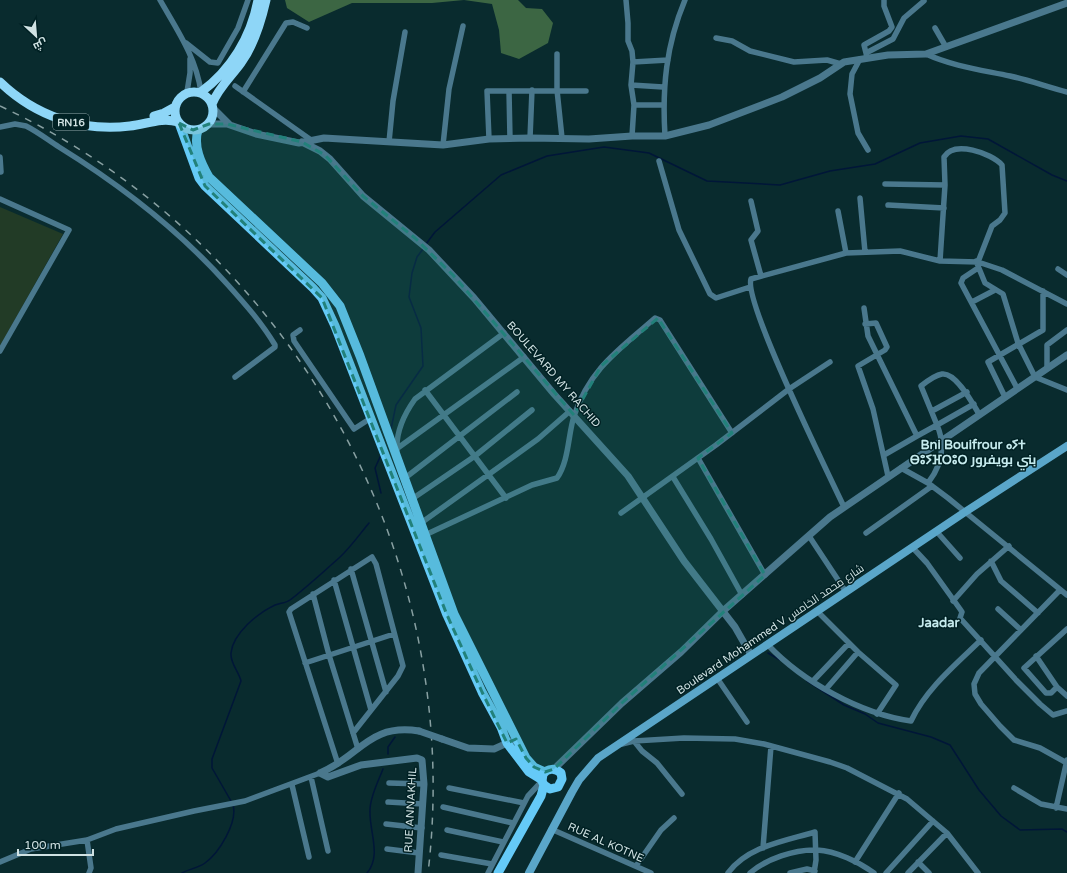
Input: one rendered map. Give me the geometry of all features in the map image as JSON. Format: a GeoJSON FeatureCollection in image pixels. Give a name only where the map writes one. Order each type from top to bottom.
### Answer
{"type":"FeatureCollection","features":[{"type":"Feature","properties":{"kind":"highway"},"geometry":{"type":"LineString","coordinates":[[201,92],[224,72],[244,43],[254,19],[258,0]]}},
{"type":"Feature","properties":{"kind":"highway"},"geometry":{"type":"LineString","coordinates":[[198,130],[209,124],[219,90],[241,63],[252,43],[266,0]]}},
{"type":"Feature","properties":{"kind":"highway","name":"RN16"},"geometry":{"type":"LineString","coordinates":[[0,75],[16,90],[32,101],[50,110],[79,119],[104,122],[129,121],[164,113],[175,107],[179,98],[187,92]]}},
{"type":"Feature","properties":{"kind":"highway","name":"RN16"},"geometry":{"type":"LineString","coordinates":[[0,82],[22,100],[39,111],[78,124],[114,127],[165,119],[179,123],[188,129],[198,130]]}},
{"type":"Feature","properties":{"kind":"highway"},"geometry":{"type":"LineString","coordinates":[[187,92],[201,92],[208,97],[213,107]]}},
{"type":"Feature","properties":{"kind":"highway"},"geometry":{"type":"LineString","coordinates":[[175,107],[175,115],[179,123]]}},
{"type":"Feature","properties":{"kind":"main road"},"geometry":{"type":"LineString","coordinates":[[179,123],[199,178],[205,186],[322,298],[335,326],[447,615],[482,692],[501,728],[511,741],[534,767],[549,779]]}},
{"type":"Feature","properties":{"kind":"main road"},"geometry":{"type":"LineString","coordinates":[[198,130],[196,137],[198,149],[202,165],[209,177],[322,283],[340,306],[396,450],[412,500],[454,614],[511,741]]}},
{"type":"Feature","properties":{"kind":"main road","name":"Boulevard Mohammed V شارع محمد الخامس"},"geometry":{"type":"LineString","coordinates":[[529,873],[551,829],[579,780],[593,762],[965,512],[1067,446]]}},
{"type":"Feature","properties":{"kind":"main road"},"geometry":{"type":"LineString","coordinates":[[498,873],[549,779]]}},
{"type":"Feature","properties":{"kind":"main road"},"geometry":{"type":"LineString","coordinates":[[504,873],[545,798],[549,779]]}},
{"type":"Feature","properties":{"kind":"street"},"geometry":{"type":"LineString","coordinates":[[160,0],[186,43],[196,68],[201,92]]}},
{"type":"Feature","properties":{"kind":"street"},"geometry":{"type":"LineString","coordinates":[[186,43],[210,62],[218,63],[238,28],[248,0]]}},
{"type":"Feature","properties":{"kind":"street"},"geometry":{"type":"LineString","coordinates":[[626,0],[628,41],[634,62],[631,85],[634,105],[632,136]]}},
{"type":"Feature","properties":{"kind":"street"},"geometry":{"type":"LineString","coordinates":[[665,136],[663,87],[675,28],[686,0]]}},
{"type":"Feature","properties":{"kind":"street"},"geometry":{"type":"LineString","coordinates":[[868,150],[858,133],[850,94],[852,74],[864,57],[864,45],[889,31],[892,27],[884,6],[884,0]]}},
{"type":"Feature","properties":{"kind":"street"},"geometry":{"type":"LineString","coordinates":[[209,124],[221,123],[256,134],[302,142],[324,138],[443,145],[489,139],[588,139],[632,136],[665,136],[709,125],[782,97],[846,63],[864,57],[894,39],[904,18],[924,1]]}},
{"type":"Feature","properties":{"kind":"street"},"geometry":{"type":"LineString","coordinates":[[864,57],[926,54],[1067,3]]}},
{"type":"Feature","properties":{"kind":"street"},"geometry":{"type":"LineString","coordinates":[[243,92],[286,23],[293,22],[307,28]]}},
{"type":"Feature","properties":{"kind":"street"},"geometry":{"type":"LineString","coordinates":[[443,145],[450,82],[463,26]]}},
{"type":"Feature","properties":{"kind":"street"},"geometry":{"type":"LineString","coordinates":[[936,28],[946,48]]}},
{"type":"Feature","properties":{"kind":"street"},"geometry":{"type":"LineString","coordinates":[[389,142],[393,101],[405,32]]}},
{"type":"Feature","properties":{"kind":"street"},"geometry":{"type":"LineString","coordinates":[[716,38],[732,42],[750,51],[794,62],[828,60],[846,63]]}},
{"type":"Feature","properties":{"kind":"street"},"geometry":{"type":"LineString","coordinates":[[187,92],[190,73],[190,53]]}},
{"type":"Feature","properties":{"kind":"street"},"geometry":{"type":"LineString","coordinates":[[556,54],[557,90],[562,138]]}},
{"type":"Feature","properties":{"kind":"street"},"geometry":{"type":"LineString","coordinates":[[926,54],[964,67],[1014,77],[1039,86],[1067,92]]}},
{"type":"Feature","properties":{"kind":"street"},"geometry":{"type":"LineString","coordinates":[[634,62],[668,60]]}},
{"type":"Feature","properties":{"kind":"street"},"geometry":{"type":"LineString","coordinates":[[631,85],[663,87]]}},
{"type":"Feature","properties":{"kind":"street"},"geometry":{"type":"LineString","coordinates":[[236,86],[311,140]]}},
{"type":"Feature","properties":{"kind":"street"},"geometry":{"type":"LineString","coordinates":[[489,139],[487,92],[532,90],[586,91]]}},
{"type":"Feature","properties":{"kind":"street"},"geometry":{"type":"LineString","coordinates":[[530,138],[532,90]]}},
{"type":"Feature","properties":{"kind":"street"},"geometry":{"type":"LineString","coordinates":[[509,91],[510,139]]}},
{"type":"Feature","properties":{"kind":"street"},"geometry":{"type":"LineString","coordinates":[[634,105],[663,105]]}},
{"type":"Feature","properties":{"kind":"street"},"geometry":{"type":"LineString","coordinates":[[213,107],[222,119],[232,126]]}},
{"type":"Feature","properties":{"kind":"street"},"geometry":{"type":"LineString","coordinates":[[0,127],[16,124],[26,126],[99,172],[152,211],[204,258],[243,302],[267,332],[275,345],[275,347],[235,377]]}},
{"type":"Feature","properties":{"kind":"street","name":"BOULEVARD MY RACHID"},"geometry":{"type":"LineString","coordinates":[[302,142],[325,154],[363,196],[428,250],[504,333],[572,413],[623,469],[644,498],[684,561],[735,627],[751,655]]}},
{"type":"Feature","properties":{"kind":"street"},"geometry":{"type":"LineString","coordinates":[[940,261],[945,186],[943,158],[949,152],[971,149],[994,158],[1002,166],[1005,213],[1000,220],[992,226],[977,264],[961,280],[961,283],[1017,388]]}},
{"type":"Feature","properties":{"kind":"street"},"geometry":{"type":"LineString","coordinates":[[0,157],[1,172]]}},
{"type":"Feature","properties":{"kind":"street"},"geometry":{"type":"LineString","coordinates":[[658,161],[679,230],[710,294],[716,298],[736,290],[750,287]]}},
{"type":"Feature","properties":{"kind":"street"},"geometry":{"type":"LineString","coordinates":[[885,184],[945,186]]}},
{"type":"Feature","properties":{"kind":"street"},"geometry":{"type":"LineString","coordinates":[[860,198],[865,252]]}},
{"type":"Feature","properties":{"kind":"street"},"geometry":{"type":"LineString","coordinates":[[0,199],[69,230],[0,351]]}},
{"type":"Feature","properties":{"kind":"street"},"geometry":{"type":"LineString","coordinates":[[751,201],[758,231],[751,240],[761,276]]}},
{"type":"Feature","properties":{"kind":"street"},"geometry":{"type":"LineString","coordinates":[[888,205],[944,208]]}},
{"type":"Feature","properties":{"kind":"street"},"geometry":{"type":"LineString","coordinates":[[838,211],[846,253]]}},
{"type":"Feature","properties":{"kind":"street"},"geometry":{"type":"LineString","coordinates":[[844,507],[789,389],[763,327],[750,287],[751,279],[846,253],[900,251],[940,261],[977,264],[1002,270],[1067,304]]}},
{"type":"Feature","properties":{"kind":"street"},"geometry":{"type":"LineString","coordinates":[[977,264],[985,283],[1003,294],[1018,343],[1035,377],[1067,390]]}},
{"type":"Feature","properties":{"kind":"street"},"geometry":{"type":"LineString","coordinates":[[1058,269],[1067,275]]}},
{"type":"Feature","properties":{"kind":"street"},"geometry":{"type":"LineString","coordinates":[[972,302],[996,290]]}},
{"type":"Feature","properties":{"kind":"street"},"geometry":{"type":"LineString","coordinates":[[1004,396],[988,364],[988,361],[1044,329],[1043,291]]}},
{"type":"Feature","properties":{"kind":"street"},"geometry":{"type":"LineString","coordinates":[[864,308],[865,324],[868,336],[917,436]]}},
{"type":"Feature","properties":{"kind":"street"},"geometry":{"type":"LineString","coordinates":[[425,535],[532,486],[558,477],[572,413],[591,381],[601,366],[634,336],[657,318],[732,433]]}},
{"type":"Feature","properties":{"kind":"street"},"geometry":{"type":"LineString","coordinates":[[865,324],[876,323],[887,347],[858,366],[873,409],[888,476]]}},
{"type":"Feature","properties":{"kind":"street"},"geometry":{"type":"LineString","coordinates":[[300,330],[293,335],[300,352],[354,429],[371,418]]}},
{"type":"Feature","properties":{"kind":"street"},"geometry":{"type":"LineString","coordinates":[[1047,368],[1047,345],[1067,330]]}},
{"type":"Feature","properties":{"kind":"street"},"geometry":{"type":"LineString","coordinates":[[396,450],[398,436],[406,414],[415,399],[425,390],[504,333]]}},
{"type":"Feature","properties":{"kind":"street"},"geometry":{"type":"LineString","coordinates":[[488,873],[528,796],[549,779],[576,748],[622,703],[681,652],[723,611],[844,507],[1004,396],[1067,355]]}},
{"type":"Feature","properties":{"kind":"street"},"geometry":{"type":"LineString","coordinates":[[396,450],[524,356]]}},
{"type":"Feature","properties":{"kind":"street"},"geometry":{"type":"LineString","coordinates":[[621,512],[644,498],[789,389],[830,362]]}},
{"type":"Feature","properties":{"kind":"street"},"geometry":{"type":"LineString","coordinates":[[866,533],[930,484],[939,465],[943,438],[932,411],[920,388],[921,385],[936,377],[946,374],[967,392],[979,414]]}},
{"type":"Feature","properties":{"kind":"street"},"geometry":{"type":"LineString","coordinates":[[425,390],[506,498]]}},
{"type":"Feature","properties":{"kind":"street"},"geometry":{"type":"LineString","coordinates":[[405,478],[517,392]]}},
{"type":"Feature","properties":{"kind":"street"},"geometry":{"type":"LineString","coordinates":[[932,411],[967,392]]}},
{"type":"Feature","properties":{"kind":"street"},"geometry":{"type":"LineString","coordinates":[[884,455],[974,404]]}},
{"type":"Feature","properties":{"kind":"street"},"geometry":{"type":"LineString","coordinates":[[412,500],[475,456],[532,410]]}},
{"type":"Feature","properties":{"kind":"street"},"geometry":{"type":"LineString","coordinates":[[421,523],[572,413]]}},
{"type":"Feature","properties":{"kind":"street"},"geometry":{"type":"LineString","coordinates":[[698,458],[765,575]]}},
{"type":"Feature","properties":{"kind":"street"},"geometry":{"type":"LineString","coordinates":[[901,468],[930,484],[1009,546],[1067,595]]}},
{"type":"Feature","properties":{"kind":"street"},"geometry":{"type":"LineString","coordinates":[[673,477],[742,595]]}},
{"type":"Feature","properties":{"kind":"street"},"geometry":{"type":"LineString","coordinates":[[937,532],[960,558]]}},
{"type":"Feature","properties":{"kind":"street"},"geometry":{"type":"LineString","coordinates":[[809,536],[846,592]]}},
{"type":"Feature","properties":{"kind":"street"},"geometry":{"type":"LineString","coordinates":[[953,601],[992,561],[1009,546]]}},
{"type":"Feature","properties":{"kind":"street"},"geometry":{"type":"LineString","coordinates":[[913,548],[927,563],[961,611],[960,618],[1040,704],[1054,714],[1067,712]]}},
{"type":"Feature","properties":{"kind":"street"},"geometry":{"type":"LineString","coordinates":[[338,764],[288,612],[370,557],[374,558],[403,666],[398,676],[353,733]]}},
{"type":"Feature","properties":{"kind":"street"},"geometry":{"type":"LineString","coordinates":[[992,561],[998,576],[1005,585],[1038,613]]}},
{"type":"Feature","properties":{"kind":"street"},"geometry":{"type":"LineString","coordinates":[[351,569],[373,641],[386,692]]}},
{"type":"Feature","properties":{"kind":"street"},"geometry":{"type":"LineString","coordinates":[[334,580],[352,648],[371,710]]}},
{"type":"Feature","properties":{"kind":"street"},"geometry":{"type":"LineString","coordinates":[[1056,808],[1066,761],[1040,748],[1014,740],[980,704],[975,694],[974,684],[979,673],[995,655],[1060,590]]}},
{"type":"Feature","properties":{"kind":"street"},"geometry":{"type":"LineString","coordinates":[[313,594],[329,655],[358,749]]}},
{"type":"Feature","properties":{"kind":"street"},"geometry":{"type":"LineString","coordinates":[[998,609],[1021,630]]}},
{"type":"Feature","properties":{"kind":"street"},"geometry":{"type":"LineString","coordinates":[[817,611],[858,652],[896,685],[877,714]]}},
{"type":"Feature","properties":{"kind":"street"},"geometry":{"type":"LineString","coordinates":[[1057,687],[1050,693],[1046,693],[1024,668],[1036,656],[1056,641],[1067,629]]}},
{"type":"Feature","properties":{"kind":"street"},"geometry":{"type":"LineString","coordinates":[[305,663],[394,634]]}},
{"type":"Feature","properties":{"kind":"street"},"geometry":{"type":"LineString","coordinates":[[768,645],[787,662],[826,689],[877,714],[911,721],[918,708],[934,687],[981,640]]}},
{"type":"Feature","properties":{"kind":"street"},"geometry":{"type":"LineString","coordinates":[[813,681],[849,643]]}},
{"type":"Feature","properties":{"kind":"street"},"geometry":{"type":"LineString","coordinates":[[826,689],[858,652]]}},
{"type":"Feature","properties":{"kind":"street"},"geometry":{"type":"LineString","coordinates":[[1036,656],[1057,687],[1067,696]]}},
{"type":"Feature","properties":{"kind":"street"},"geometry":{"type":"LineString","coordinates":[[717,678],[747,722]]}},
{"type":"Feature","properties":{"kind":"street"},"geometry":{"type":"LineString","coordinates":[[0,862],[37,847],[87,840],[116,829],[239,802],[292,785],[338,764],[369,739],[387,731],[402,728],[419,731],[468,748],[494,749],[511,741]]}},
{"type":"Feature","properties":{"kind":"street"},"geometry":{"type":"LineString","coordinates":[[617,745],[634,741],[710,738],[735,739],[771,746],[830,762],[898,793],[947,833],[975,872]]}},
{"type":"Feature","properties":{"kind":"street"},"geometry":{"type":"LineString","coordinates":[[634,741],[642,751],[657,764],[682,794]]}},
{"type":"Feature","properties":{"kind":"street"},"geometry":{"type":"LineString","coordinates":[[763,848],[771,746]]}},
{"type":"Feature","properties":{"kind":"street","name":"RUE ANNAKHIL"},"geometry":{"type":"LineString","coordinates":[[320,773],[328,777],[361,765],[419,758],[424,763],[422,828],[418,873]]}},
{"type":"Feature","properties":{"kind":"street"},"geometry":{"type":"LineString","coordinates":[[311,777],[328,851]]}},
{"type":"Feature","properties":{"kind":"street"},"geometry":{"type":"LineString","coordinates":[[389,783],[424,784]]}},
{"type":"Feature","properties":{"kind":"street"},"geometry":{"type":"LineString","coordinates":[[292,785],[309,857]]}},
{"type":"Feature","properties":{"kind":"street"},"geometry":{"type":"LineString","coordinates":[[449,788],[524,803]]}},
{"type":"Feature","properties":{"kind":"street"},"geometry":{"type":"LineString","coordinates":[[1014,788],[1041,804],[1067,809]]}},
{"type":"Feature","properties":{"kind":"street"},"geometry":{"type":"LineString","coordinates":[[855,862],[898,793]]}},
{"type":"Feature","properties":{"kind":"street"},"geometry":{"type":"LineString","coordinates":[[388,802],[423,804]]}},
{"type":"Feature","properties":{"kind":"street"},"geometry":{"type":"LineString","coordinates":[[443,807],[514,823]]}},
{"type":"Feature","properties":{"kind":"street"},"geometry":{"type":"LineString","coordinates":[[636,866],[661,830],[674,818]]}},
{"type":"Feature","properties":{"kind":"street"},"geometry":{"type":"LineString","coordinates":[[886,873],[933,821]]}},
{"type":"Feature","properties":{"kind":"street"},"geometry":{"type":"LineString","coordinates":[[386,824],[422,828]]}},
{"type":"Feature","properties":{"kind":"street","name":"RUE AL KOTNE"},"geometry":{"type":"LineString","coordinates":[[551,829],[651,873]]}},
{"type":"Feature","properties":{"kind":"street"},"geometry":{"type":"LineString","coordinates":[[447,830],[503,842]]}},
{"type":"Feature","properties":{"kind":"street"},"geometry":{"type":"LineString","coordinates":[[728,873],[742,859],[763,848],[815,832],[816,850],[814,872],[807,869],[790,873]]}},
{"type":"Feature","properties":{"kind":"street"},"geometry":{"type":"LineString","coordinates":[[908,873],[947,833]]}},
{"type":"Feature","properties":{"kind":"street"},"geometry":{"type":"LineString","coordinates":[[87,840],[91,868],[89,873]]}},
{"type":"Feature","properties":{"kind":"street"},"geometry":{"type":"LineString","coordinates":[[387,849],[419,853]]}},
{"type":"Feature","properties":{"kind":"street"},"geometry":{"type":"LineString","coordinates":[[750,873],[774,859],[816,850],[855,862],[874,873]]}},
{"type":"Feature","properties":{"kind":"street"},"geometry":{"type":"LineString","coordinates":[[441,855],[492,864]]}},
{"type":"Feature","properties":{"kind":"street"},"geometry":{"type":"LineString","coordinates":[[918,862],[929,873]]}},
{"type":"Feature","properties":{"kind":"highlighted area"},"geometry":{"type":"Polygon","coordinates":[[[179,123],[193,130],[209,124],[227,124],[302,142],[325,155],[363,196],[415,238],[453,275],[574,415],[601,366],[658,318],[732,433],[698,458],[765,575],[622,703],[554,769],[545,772],[534,767],[526,758],[516,739],[507,743],[447,615],[322,298],[205,186],[179,123]]]}},
{"type":"Feature","properties":{"kind":"green space"},"geometry":{"type":"Polygon","coordinates":[[[285,0],[464,0],[432,3],[352,3],[309,22],[287,8],[285,0]]]}},
{"type":"Feature","properties":{"kind":"green space"},"geometry":{"type":"Polygon","coordinates":[[[464,0],[518,0],[526,8],[542,9],[553,23],[548,43],[519,59],[501,53],[499,30],[492,4],[464,0]]]}},
{"type":"Feature","properties":{"kind":"green space"},"geometry":{"type":"Polygon","coordinates":[[[0,207],[63,234],[0,346],[0,207]]]}},
{"type":"Feature","properties":{"kind":"waterway"},"geometry":{"type":"LineString","coordinates":[[426,244],[435,232],[501,175],[547,156],[604,147],[649,153],[707,181],[780,185],[830,171],[875,164],[920,143],[961,136],[988,139],[1052,175],[1067,181]]}},
{"type":"Feature","properties":{"kind":"waterway"},"geometry":{"type":"LineString","coordinates":[[391,429],[396,405],[423,366],[421,328],[409,297],[412,273],[417,257],[423,249]]}},
{"type":"Feature","properties":{"kind":"waterway"},"geometry":{"type":"LineString","coordinates":[[381,455],[375,468],[381,493]]}},
{"type":"Feature","properties":{"kind":"waterway"},"geometry":{"type":"LineString","coordinates":[[231,801],[212,768],[212,759],[241,681],[231,657],[236,638],[254,618],[275,605],[288,601],[309,585],[351,546],[369,523]]}},
{"type":"Feature","properties":{"kind":"waterway"},"geometry":{"type":"LineString","coordinates":[[768,653],[780,660]]}},
{"type":"Feature","properties":{"kind":"waterway"},"geometry":{"type":"LineString","coordinates":[[807,681],[844,705],[865,714],[878,723],[931,737],[950,745],[979,790],[1001,816],[1020,830],[1062,829],[1067,832]]}},
{"type":"Feature","properties":{"kind":"waterway"},"geometry":{"type":"LineString","coordinates":[[388,754],[388,747],[395,737]]}},
{"type":"Feature","properties":{"kind":"waterway"},"geometry":{"type":"LineString","coordinates":[[367,873],[374,859],[370,805],[383,769]]}},
{"type":"Feature","properties":{"kind":"waterway"},"geometry":{"type":"LineString","coordinates":[[182,873],[202,865],[216,852],[226,837],[233,820],[233,805]]}},
{"type":"Feature","properties":{"kind":"railway"},"geometry":{"type":"LineString","coordinates":[[0,106],[103,165],[195,238],[273,324],[337,421],[386,526],[418,638],[432,754],[428,873]]}},
{"type":"Feature","properties":{"kind":"district","name":"Bni Bouifrour ⴰⵢⵜ ⴱⵓⵢⴼⵔⵓⵔ بني بويفرور"},"geometry":{"type":"Point","coordinates":[973,452]}},
{"type":"Feature","properties":{"kind":"district","name":"Jaadar"},"geometry":{"type":"Point","coordinates":[939,622]}}]}
